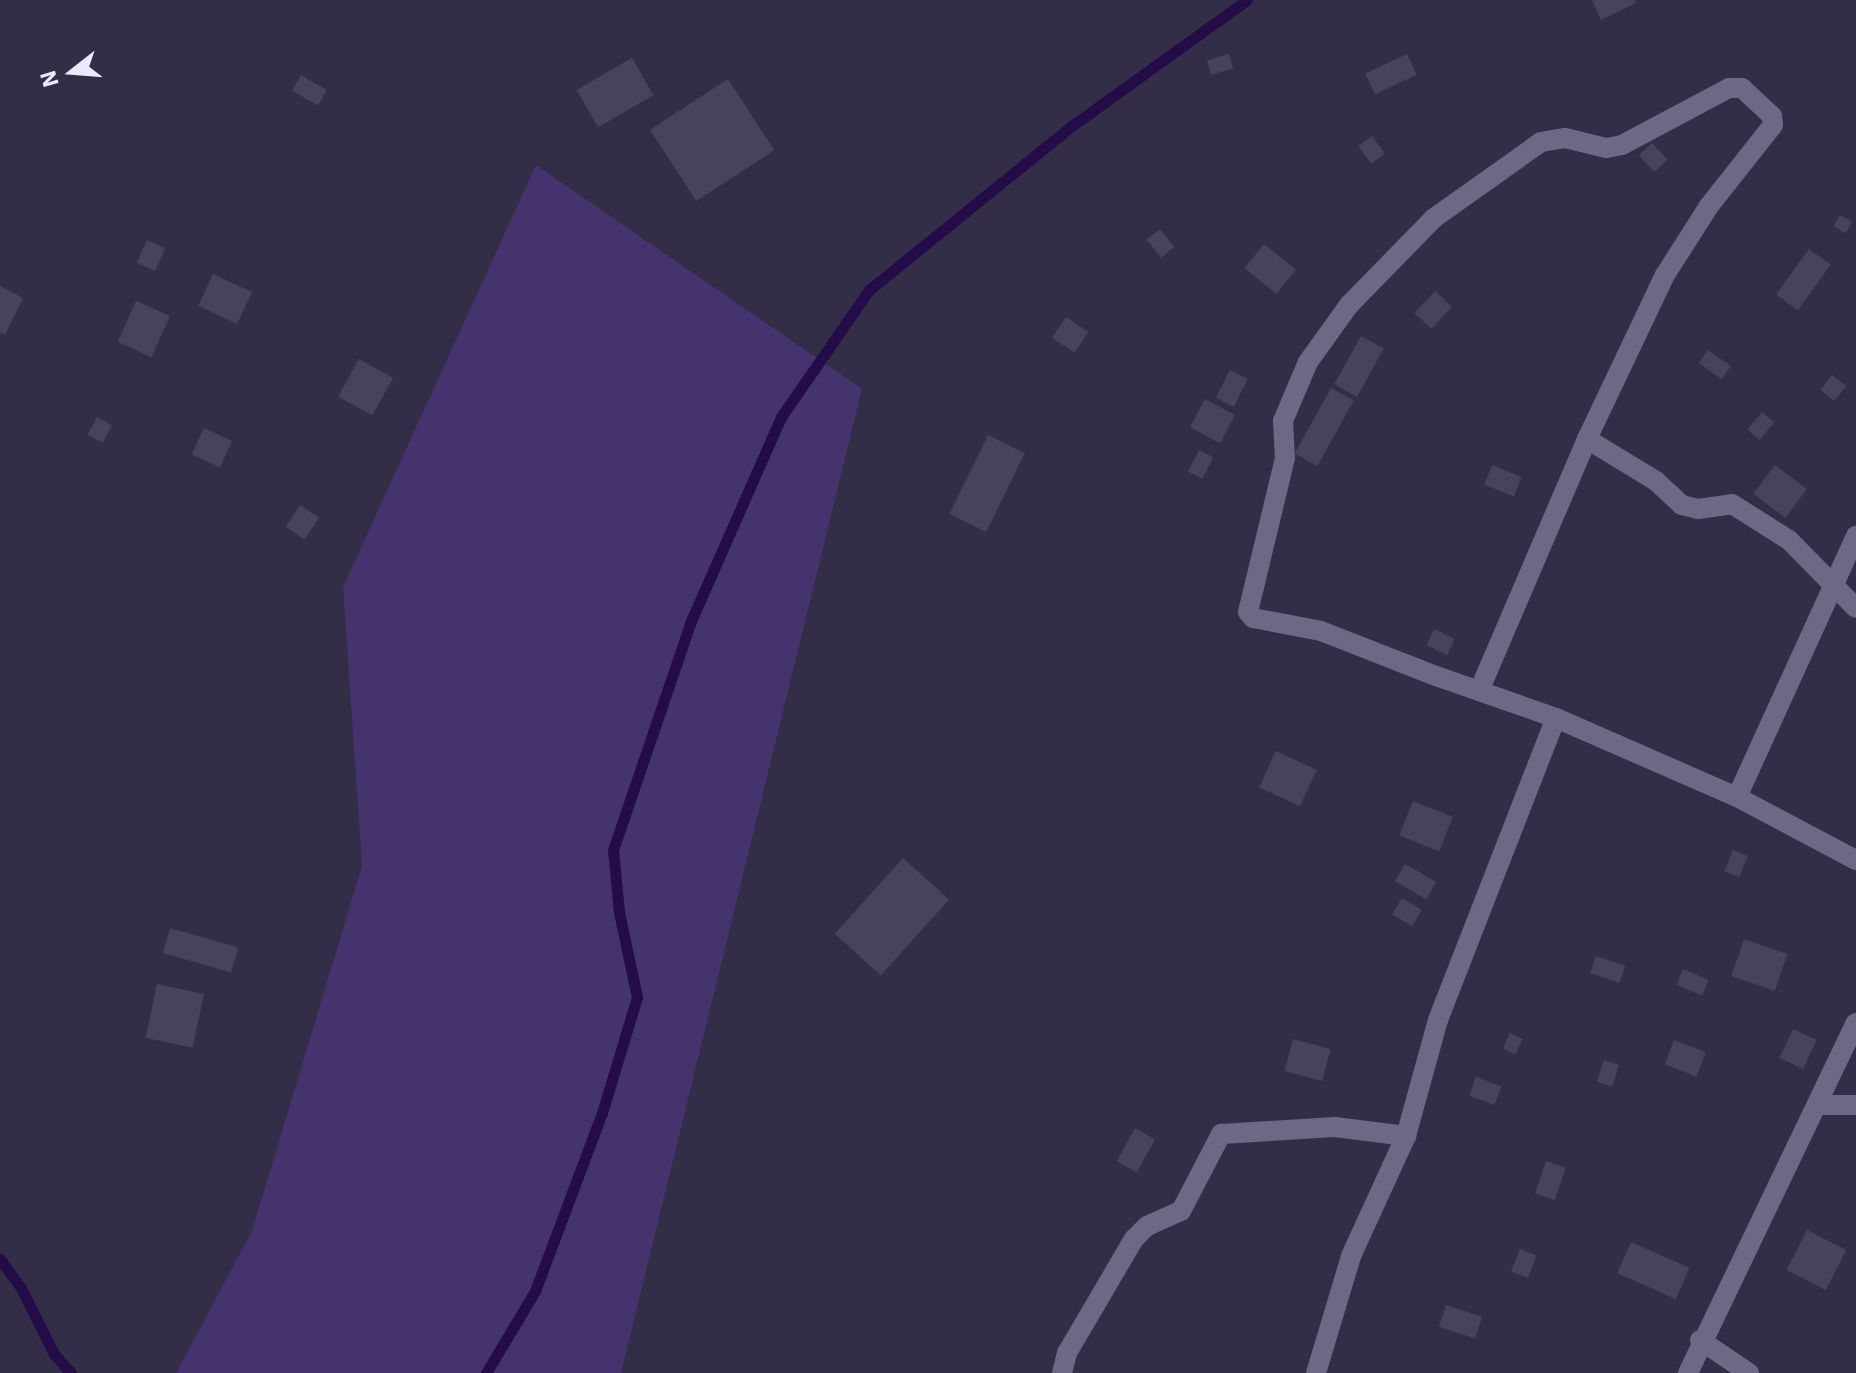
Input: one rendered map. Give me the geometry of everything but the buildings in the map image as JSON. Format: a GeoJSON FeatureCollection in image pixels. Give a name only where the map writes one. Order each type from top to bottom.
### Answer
{"type":"FeatureCollection","features":[{"type":"Feature","properties":{"kind":"street"},"geometry":{"type":"LineString","coordinates":[[1479,691],[1587,439],[1665,275],[1709,206],[1773,125],[1772,116],[1742,88],[1729,88],[1622,145],[1606,148],[1565,138],[1541,142],[1434,218],[1349,305],[1300,378],[1283,421],[1285,458],[1265,525],[1249,616],[1321,631],[1479,691],[1556,718],[1737,797],[1856,860]]}},
{"type":"Feature","properties":{"kind":"street"},"geometry":{"type":"LineString","coordinates":[[1587,439],[1656,481],[1682,505],[1698,509],[1732,504],[1789,540],[1856,608]]}},
{"type":"Feature","properties":{"kind":"street"},"geometry":{"type":"LineString","coordinates":[[1737,797],[1830,585],[1856,536]]}},
{"type":"Feature","properties":{"kind":"street"},"geometry":{"type":"LineString","coordinates":[[1316,1373],[1351,1256],[1406,1136],[1438,1020],[1556,718]]}},
{"type":"Feature","properties":{"kind":"street"},"geometry":{"type":"LineString","coordinates":[[1688,1373],[1700,1340],[1856,1023]]}},
{"type":"Feature","properties":{"kind":"street"},"geometry":{"type":"LineString","coordinates":[[1818,1105],[1856,1105]]}},
{"type":"Feature","properties":{"kind":"street"},"geometry":{"type":"LineString","coordinates":[[1062,1373],[1067,1353],[1134,1239],[1147,1226],[1181,1211],[1221,1134],[1335,1127],[1406,1136]]}},
{"type":"Feature","properties":{"kind":"street"},"geometry":{"type":"LineString","coordinates":[[1700,1340],[1749,1373]]}},
{"type":"Feature","properties":{"kind":"shaded area"},"geometry":{"type":"Polygon","coordinates":[[[536,165],[862,389],[621,1373],[176,1373],[252,1231],[362,866],[343,587],[536,165]]]}},
{"type":"Feature","properties":{"kind":"waterway"},"geometry":{"type":"LineString","coordinates":[[486,1373],[535,1291],[602,1113],[637,997],[619,912],[613,850],[691,621],[781,417],[869,290],[1073,125],[1247,0]]}},
{"type":"Feature","properties":{"kind":"waterway"},"geometry":{"type":"LineString","coordinates":[[0,1259],[21,1288],[54,1354],[71,1373]]}}]}
